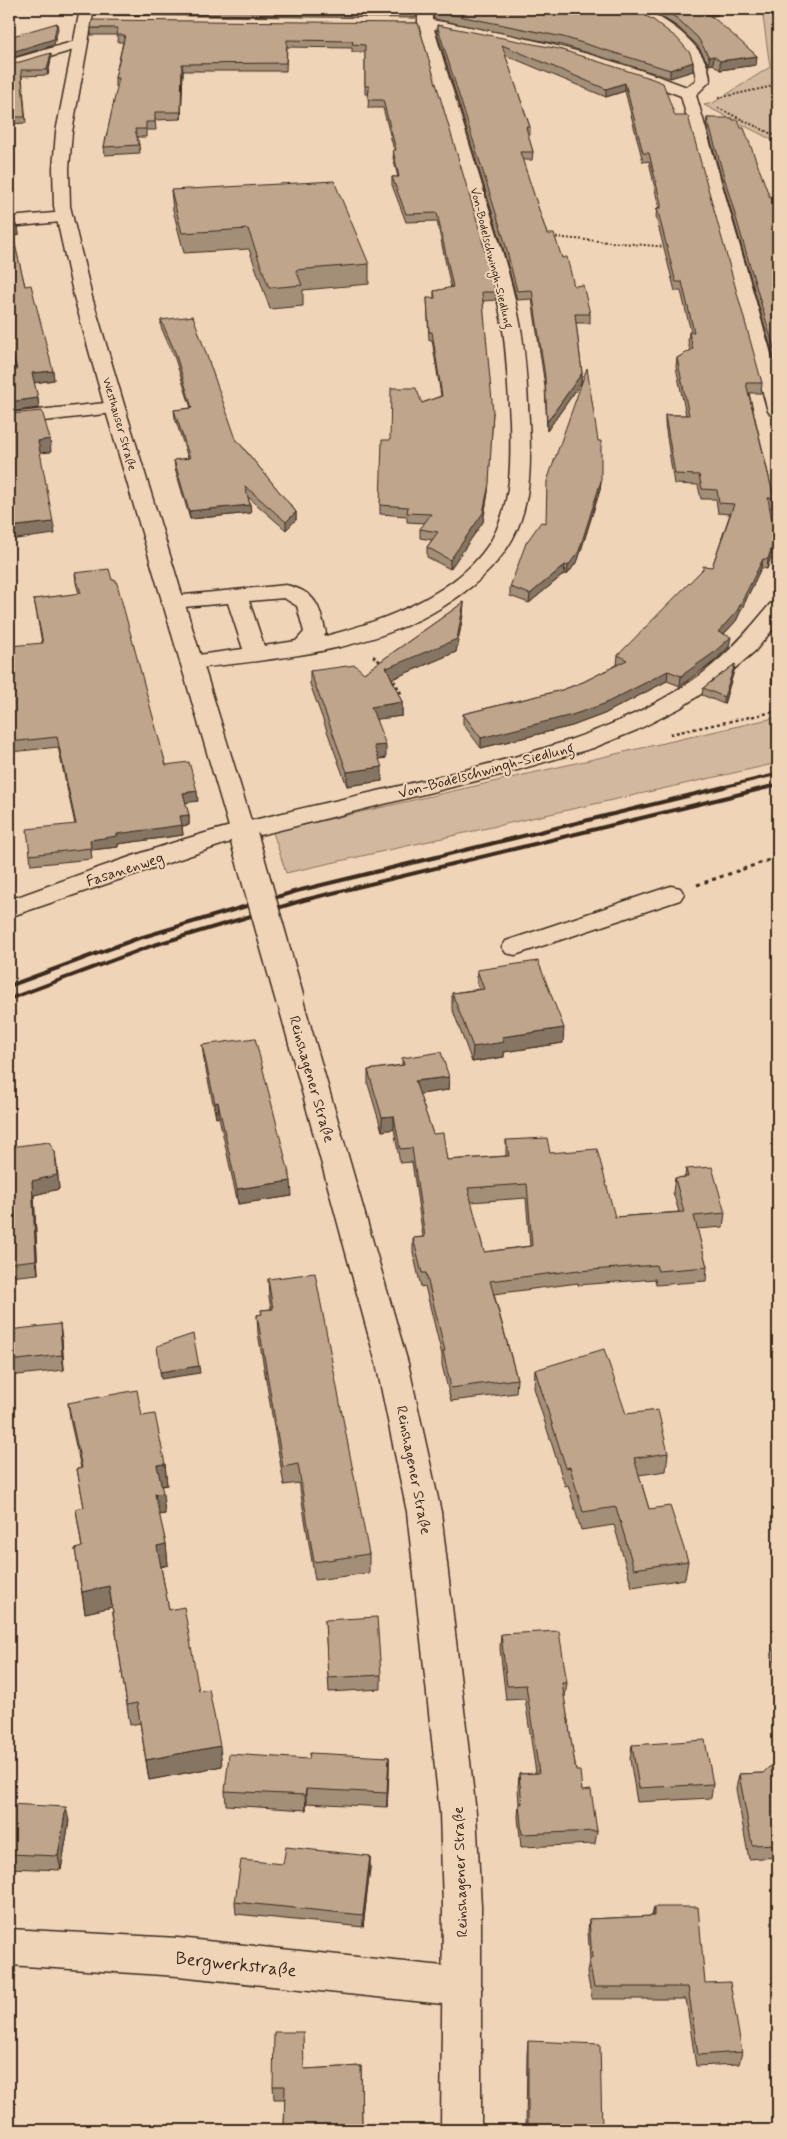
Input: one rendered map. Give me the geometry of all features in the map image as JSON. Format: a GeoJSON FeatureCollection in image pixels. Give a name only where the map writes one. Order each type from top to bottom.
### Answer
{"type":"FeatureCollection","features":[{"type":"Feature","properties":{"kind":"street"},"geometry":{"type":"LineString","coordinates":[[406,24],[425,16],[498,36],[563,50],[644,75],[688,93],[696,89],[703,81],[704,70],[689,48],[673,34],[631,9]]}},
{"type":"Feature","properties":{"kind":"street"},"geometry":{"type":"LineString","coordinates":[[86,15],[104,22]]}},
{"type":"Feature","properties":{"kind":"street","name":"Westhauser Straße"},"geometry":{"type":"LineString","coordinates":[[86,15],[79,44],[64,132],[61,168],[65,217],[84,297],[115,408],[243,834]]}},
{"type":"Feature","properties":{"kind":"street","name":"Von-Bodelschwingh-Siedlung"},"geometry":{"type":"LineString","coordinates":[[191,662],[304,646],[347,636],[405,617],[438,599],[465,580],[502,542],[514,509],[521,454],[517,380],[511,324],[488,231],[425,16]]}},
{"type":"Feature","properties":{"kind":"street"},"geometry":{"type":"LineString","coordinates":[[9,65],[79,44]]}},
{"type":"Feature","properties":{"kind":"street"},"geometry":{"type":"LineString","coordinates":[[688,93],[736,254],[778,411]]}},
{"type":"Feature","properties":{"kind":"street"},"geometry":{"type":"LineString","coordinates":[[9,222],[65,217]]}},
{"type":"Feature","properties":{"kind":"street"},"geometry":{"type":"LineString","coordinates":[[9,419],[115,408]]}},
{"type":"Feature","properties":{"kind":"street"},"geometry":{"type":"LineString","coordinates":[[172,602],[286,591],[299,594],[306,601],[315,633],[304,646]]}},
{"type":"Feature","properties":{"kind":"street"},"geometry":{"type":"LineString","coordinates":[[237,596],[256,654]]}},
{"type":"Feature","properties":{"kind":"street","name":"Von-Bodelschwingh-Siedlung"},"geometry":{"type":"LineString","coordinates":[[243,834],[500,769],[578,747],[662,708],[718,674],[760,634],[778,610]]}},
{"type":"Feature","properties":{"kind":"street","name":"Fasanenweg"},"geometry":{"type":"LineString","coordinates":[[9,909],[106,874],[243,834]]}},
{"type":"Feature","properties":{"kind":"street","name":"Reinshagener Straße"},"geometry":{"type":"LineString","coordinates":[[243,834],[392,1363],[424,1512],[458,1814],[462,1987],[461,2130]]}},
{"type":"Feature","properties":{"kind":"street"},"geometry":{"type":"LineString","coordinates":[[515,947],[671,894]]}},
{"type":"Feature","properties":{"kind":"street","name":"Bergwerkstraße"},"geometry":{"type":"LineString","coordinates":[[9,1947],[178,1957],[462,1987]]}},
{"type":"Feature","properties":{"kind":"path"},"geometry":{"type":"LineString","coordinates":[[688,93],[722,98],[778,85]]}},
{"type":"Feature","properties":{"kind":"path"},"geometry":{"type":"LineString","coordinates":[[688,93],[778,137]]}},
{"type":"Feature","properties":{"kind":"path"},"geometry":{"type":"LineString","coordinates":[[546,236],[673,248]]}},
{"type":"Feature","properties":{"kind":"path"},"geometry":{"type":"LineString","coordinates":[[347,636],[387,668],[402,694]]}},
{"type":"Feature","properties":{"kind":"path"},"geometry":{"type":"LineString","coordinates":[[662,736],[778,711]]}},
{"type":"Feature","properties":{"kind":"path"},"geometry":{"type":"LineString","coordinates":[[671,894],[778,857]]}},
{"type":"Feature","properties":{"kind":"shaded area"},"geometry":{"type":"Polygon","coordinates":[[[762,9],[778,9],[778,143],[704,105],[713,103],[770,67],[762,9]]]}},
{"type":"Feature","properties":{"kind":"shaded area"},"geometry":{"type":"Polygon","coordinates":[[[778,717],[778,763],[286,873],[273,832],[778,717]]]}},
{"type":"Feature","properties":{"kind":"building"},"geometry":{"type":"Polygon","coordinates":[[[289,9],[416,9],[416,10],[289,9]]]}},
{"type":"Feature","properties":{"kind":"building"},"geometry":{"type":"Polygon","coordinates":[[[434,9],[631,9],[652,19],[677,38],[690,53],[693,62],[670,70],[563,37],[434,11],[434,9]]]}},
{"type":"Feature","properties":{"kind":"building"},"geometry":{"type":"Polygon","coordinates":[[[662,9],[704,9],[700,10],[715,19],[757,56],[720,61],[714,56],[709,57],[698,38],[678,19],[662,9]]]}},
{"type":"Feature","properties":{"kind":"building"},"geometry":{"type":"Polygon","coordinates":[[[92,20],[418,23],[477,221],[496,292],[482,292],[493,412],[489,484],[483,513],[450,560],[427,547],[438,532],[420,529],[431,514],[407,513],[408,507],[380,505],[382,440],[390,440],[391,388],[416,388],[422,403],[442,396],[432,332],[429,332],[427,298],[435,298],[434,291],[453,287],[437,213],[406,214],[392,177],[399,177],[393,150],[396,150],[383,100],[368,100],[369,86],[365,86],[365,45],[352,44],[353,41],[287,40],[286,63],[182,64],[181,112],[155,112],[155,122],[146,122],[146,129],[135,129],[139,145],[104,147],[119,78],[115,78],[125,35],[117,35],[118,28],[91,28],[92,20]]]}},
{"type":"Feature","properties":{"kind":"building"},"geometry":{"type":"Polygon","coordinates":[[[57,23],[54,39],[9,53],[9,37],[57,23]]]}},
{"type":"Feature","properties":{"kind":"building"},"geometry":{"type":"Polygon","coordinates":[[[437,25],[559,49],[650,78],[663,83],[675,116],[688,116],[762,383],[746,383],[774,498],[768,498],[775,537],[768,559],[763,559],[737,611],[718,632],[731,637],[712,654],[681,676],[668,671],[604,704],[572,715],[481,738],[463,714],[562,690],[583,682],[627,660],[618,655],[703,569],[703,566],[712,567],[734,504],[719,503],[717,490],[702,489],[699,475],[675,474],[665,415],[689,415],[677,358],[693,349],[689,332],[694,332],[682,282],[676,282],[675,279],[657,208],[661,208],[661,204],[649,153],[643,153],[625,83],[606,89],[502,45],[530,127],[526,127],[533,152],[520,152],[547,234],[554,234],[562,258],[567,257],[574,286],[583,285],[590,314],[575,314],[582,373],[547,422],[545,377],[532,290],[517,291],[504,239],[437,25]]]}},
{"type":"Feature","properties":{"kind":"building"},"geometry":{"type":"Polygon","coordinates":[[[51,53],[47,70],[21,70],[25,117],[9,117],[9,65],[51,53]]]}},
{"type":"Feature","properties":{"kind":"building"},"geometry":{"type":"Polygon","coordinates":[[[707,118],[732,118],[733,120],[738,120],[741,128],[744,128],[770,198],[778,198],[778,362],[707,118]]]}},
{"type":"Feature","properties":{"kind":"building"},"geometry":{"type":"Polygon","coordinates":[[[334,181],[369,264],[296,270],[302,285],[269,288],[248,229],[182,233],[171,190],[334,181]]]}},
{"type":"Feature","properties":{"kind":"building"},"geometry":{"type":"Polygon","coordinates":[[[9,220],[18,226],[11,228],[25,286],[31,285],[53,371],[32,373],[38,398],[9,402],[9,371],[17,370],[9,340],[9,220]]]}},
{"type":"Feature","properties":{"kind":"building"},"geometry":{"type":"Polygon","coordinates":[[[193,316],[236,439],[296,512],[286,522],[245,486],[250,505],[189,511],[174,460],[190,458],[174,410],[192,408],[175,352],[161,320],[193,316]]]}},
{"type":"Feature","properties":{"kind":"building"},"geometry":{"type":"Polygon","coordinates":[[[587,368],[598,441],[601,441],[601,481],[579,551],[568,566],[565,565],[530,594],[510,587],[526,543],[541,522],[546,523],[547,481],[587,368]]]}},
{"type":"Feature","properties":{"kind":"building"},"geometry":{"type":"Polygon","coordinates":[[[42,411],[50,439],[38,441],[53,522],[9,527],[9,422],[12,422],[10,414],[42,411]]]}},
{"type":"Feature","properties":{"kind":"building"},"geometry":{"type":"Polygon","coordinates":[[[109,569],[112,580],[116,580],[166,765],[189,762],[197,791],[183,793],[189,815],[180,816],[182,825],[117,834],[117,836],[90,840],[91,848],[30,855],[27,829],[76,824],[57,737],[10,742],[9,646],[43,643],[34,599],[81,593],[75,573],[109,569]]]}},
{"type":"Feature","properties":{"kind":"building"},"geometry":{"type":"Polygon","coordinates":[[[464,602],[457,639],[387,668],[386,666],[402,702],[371,707],[386,745],[374,746],[382,767],[347,772],[310,671],[355,665],[364,673],[464,602]]]}},
{"type":"Feature","properties":{"kind":"building"},"geometry":{"type":"Polygon","coordinates":[[[778,659],[778,674],[773,672],[778,659]]]}},
{"type":"Feature","properties":{"kind":"building"},"geometry":{"type":"Polygon","coordinates":[[[735,664],[724,697],[703,688],[735,664]]]}},
{"type":"Feature","properties":{"kind":"building"},"geometry":{"type":"Polygon","coordinates":[[[538,961],[564,1028],[502,1037],[504,1042],[473,1047],[452,993],[484,989],[477,970],[538,961]]]}},
{"type":"Feature","properties":{"kind":"building"},"geometry":{"type":"Polygon","coordinates":[[[255,1038],[291,1181],[237,1189],[218,1102],[215,1103],[202,1045],[255,1038]]]}},
{"type":"Feature","properties":{"kind":"building"},"geometry":{"type":"Polygon","coordinates":[[[441,1052],[449,1077],[415,1081],[433,1134],[443,1133],[447,1160],[509,1156],[506,1140],[547,1138],[550,1153],[597,1149],[615,1217],[684,1212],[675,1178],[688,1177],[686,1169],[712,1167],[725,1213],[694,1216],[707,1267],[658,1271],[656,1265],[579,1270],[490,1281],[517,1379],[451,1388],[443,1351],[445,1351],[426,1273],[422,1273],[413,1238],[425,1237],[412,1148],[400,1149],[394,1116],[382,1117],[368,1070],[404,1065],[402,1058],[441,1052]],[[527,1184],[468,1188],[484,1252],[532,1246],[527,1184]]]}},
{"type":"Feature","properties":{"kind":"building"},"geometry":{"type":"Polygon","coordinates":[[[49,1142],[55,1152],[57,1175],[32,1181],[36,1260],[9,1263],[9,1147],[49,1142]]]}},
{"type":"Feature","properties":{"kind":"building"},"geometry":{"type":"Polygon","coordinates":[[[315,1273],[369,1554],[314,1562],[298,1464],[283,1467],[257,1315],[262,1314],[261,1310],[273,1309],[268,1279],[315,1273]]]}},
{"type":"Feature","properties":{"kind":"building"},"geometry":{"type":"Polygon","coordinates":[[[60,1324],[62,1355],[9,1361],[9,1330],[60,1324]]]}},
{"type":"Feature","properties":{"kind":"building"},"geometry":{"type":"Polygon","coordinates":[[[193,1334],[199,1366],[160,1372],[157,1346],[193,1334]]]}},
{"type":"Feature","properties":{"kind":"building"},"geometry":{"type":"Polygon","coordinates":[[[604,1349],[626,1414],[658,1410],[668,1453],[634,1458],[649,1509],[670,1506],[688,1561],[634,1569],[616,1507],[583,1512],[570,1467],[566,1468],[535,1370],[604,1349]]]}},
{"type":"Feature","properties":{"kind":"building"},"geometry":{"type":"Polygon","coordinates":[[[137,1390],[142,1416],[155,1414],[165,1464],[157,1465],[163,1493],[155,1494],[166,1544],[157,1546],[169,1610],[184,1607],[199,1691],[209,1689],[220,1746],[146,1760],[137,1703],[127,1705],[109,1586],[82,1592],[75,1549],[82,1547],[76,1509],[84,1507],[77,1469],[82,1468],[68,1403],[137,1390]]]}},
{"type":"Feature","properties":{"kind":"building"},"geometry":{"type":"Polygon","coordinates":[[[377,1617],[381,1675],[328,1678],[325,1620],[377,1617]]]}},
{"type":"Feature","properties":{"kind":"building"},"geometry":{"type":"Polygon","coordinates":[[[559,1631],[567,1683],[562,1683],[576,1771],[580,1771],[582,1791],[591,1790],[597,1831],[522,1834],[519,1774],[539,1773],[526,1685],[507,1686],[501,1634],[559,1631]]]}},
{"type":"Feature","properties":{"kind":"building"},"geometry":{"type":"Polygon","coordinates":[[[777,1635],[778,1635],[778,1678],[777,1635]]]}},
{"type":"Feature","properties":{"kind":"building"},"geometry":{"type":"Polygon","coordinates":[[[705,1740],[713,1784],[639,1788],[632,1745],[705,1740]]]}},
{"type":"Feature","properties":{"kind":"building"},"geometry":{"type":"Polygon","coordinates":[[[310,1753],[389,1757],[387,1793],[306,1789],[305,1795],[225,1791],[229,1754],[309,1759],[310,1753]]]}},
{"type":"Feature","properties":{"kind":"building"},"geometry":{"type":"Polygon","coordinates":[[[778,1766],[778,1844],[752,1845],[739,1774],[763,1773],[769,1767],[778,1766]]]}},
{"type":"Feature","properties":{"kind":"building"},"geometry":{"type":"Polygon","coordinates":[[[9,1804],[66,1807],[58,1856],[9,1854],[9,1804]]]}},
{"type":"Feature","properties":{"kind":"building"},"geometry":{"type":"Polygon","coordinates":[[[286,1847],[370,1856],[363,1915],[235,1902],[241,1860],[283,1864],[286,1847]]]}},
{"type":"Feature","properties":{"kind":"building"},"geometry":{"type":"Polygon","coordinates":[[[654,1907],[698,1907],[705,1983],[730,1982],[742,2052],[698,2055],[688,1987],[594,1987],[589,1961],[592,1958],[589,1919],[654,1916],[654,1907]]]}},
{"type":"Feature","properties":{"kind":"building"},"geometry":{"type":"Polygon","coordinates":[[[274,2032],[303,2032],[304,2069],[361,2066],[362,2129],[284,2130],[285,2086],[273,2086],[274,2032]]]}},
{"type":"Feature","properties":{"kind":"building"},"geometry":{"type":"Polygon","coordinates":[[[528,2041],[600,2044],[602,2130],[528,2130],[528,2041]]]}},
{"type":"Feature","properties":{"kind":"railway"},"geometry":{"type":"LineString","coordinates":[[719,788],[778,774]]}},
{"type":"Feature","properties":{"kind":"railway"},"geometry":{"type":"LineString","coordinates":[[764,788],[778,785]]}},
{"type":"Feature","properties":{"kind":"railway"},"geometry":{"type":"LineString","coordinates":[[9,986],[136,939],[297,891],[724,787]]}},
{"type":"Feature","properties":{"kind":"railway"},"geometry":{"type":"LineString","coordinates":[[9,999],[151,946],[304,900],[769,787]]}}]}
